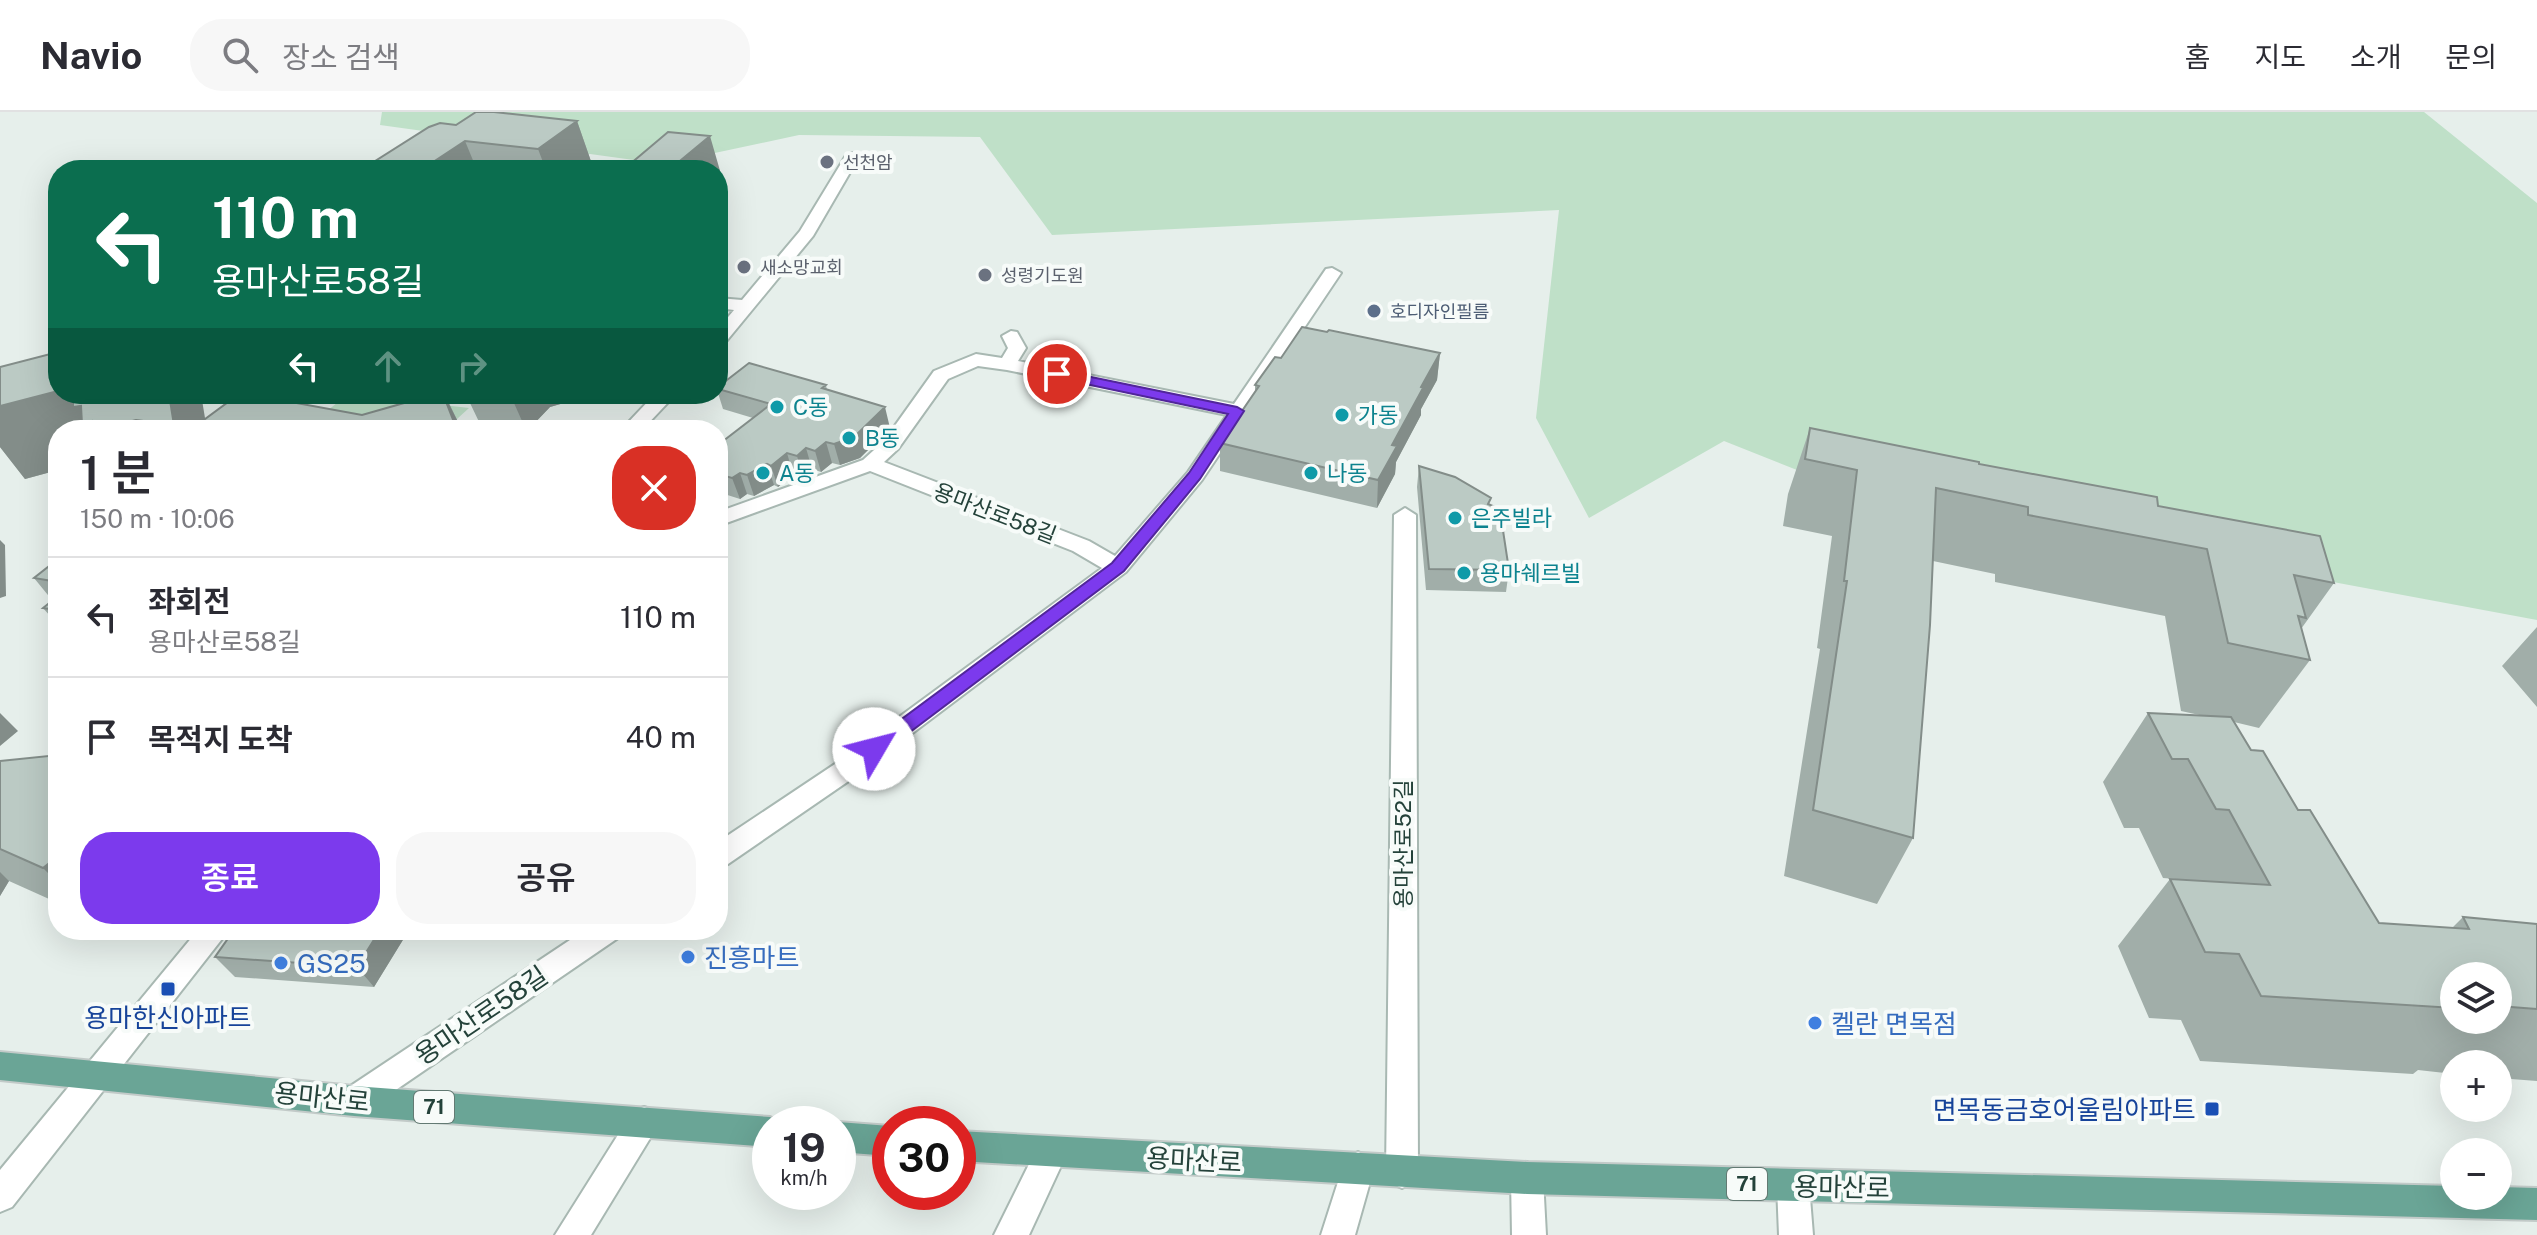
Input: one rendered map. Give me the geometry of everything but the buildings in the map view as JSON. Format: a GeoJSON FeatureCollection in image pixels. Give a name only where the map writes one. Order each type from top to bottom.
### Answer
{"type":"FeatureCollection","features":[{"type":"Feature","properties":{"kind":"main road","name":"용마산로"},"geometry":{"type":"LineString","coordinates":[[0,1066],[354,1101],[752,1131]]}},
{"type":"Feature","properties":{"kind":"main road","name":"용마산로"},"geometry":{"type":"LineString","coordinates":[[976,1147],[1527,1178],[2537,1204]]}},
{"type":"Feature","properties":{"kind":"street"},"geometry":{"type":"LineString","coordinates":[[728,327],[807,233],[852,157]]}},
{"type":"Feature","properties":{"kind":"street"},"geometry":{"type":"LineString","coordinates":[[728,849],[844,771],[1118,567],[1195,476],[1332,273]]}},
{"type":"Feature","properties":{"kind":"street"},"geometry":{"type":"LineString","coordinates":[[728,304],[745,306]]}},
{"type":"Feature","properties":{"kind":"street"},"geometry":{"type":"LineString","coordinates":[[1007,364],[1017,348],[1011,336]]}},
{"type":"Feature","properties":{"kind":"street"},"geometry":{"type":"LineString","coordinates":[[728,515],[870,464],[891,445],[941,375],[979,359],[1237,411]]}},
{"type":"Feature","properties":{"kind":"street"},"geometry":{"type":"LineString","coordinates":[[641,420],[656,404]]}},
{"type":"Feature","properties":{"kind":"street","name":"용마산로58길"},"geometry":{"type":"LineString","coordinates":[[870,464],[1081,546],[1118,567]]}},
{"type":"Feature","properties":{"kind":"street","name":"용마산로52길"},"geometry":{"type":"LineString","coordinates":[[1402,1172],[1405,515]]}},
{"type":"Feature","properties":{"kind":"street"},"geometry":{"type":"LineString","coordinates":[[0,1196],[207,940]]}},
{"type":"Feature","properties":{"kind":"street","name":"용마산로58길"},"geometry":{"type":"LineString","coordinates":[[354,1101],[593,940]]}},
{"type":"Feature","properties":{"kind":"street"},"geometry":{"type":"LineString","coordinates":[[572,1235],[644,1122]]}},
{"type":"Feature","properties":{"kind":"street"},"geometry":{"type":"LineString","coordinates":[[1011,1235],[1051,1153]]}},
{"type":"Feature","properties":{"kind":"street"},"geometry":{"type":"LineString","coordinates":[[1338,1235],[1358,1168]]}},
{"type":"Feature","properties":{"kind":"street"},"geometry":{"type":"LineString","coordinates":[[1527,1178],[1529,1235]]}},
{"type":"Feature","properties":{"kind":"street"},"geometry":{"type":"LineString","coordinates":[[1793,1185],[1796,1235]]}},
{"type":"Feature","properties":{"kind":"green space"},"geometry":{"type":"Polygon","coordinates":[[[382,112],[2424,112],[2537,203],[2537,620],[1855,493],[1724,441],[1589,518],[1536,418],[1559,210],[1052,235],[980,137],[799,135],[682,160],[634,160],[380,125],[382,112]]]}},
{"type":"Feature","properties":{"kind":"green space"},"geometry":{"type":"Polygon","coordinates":[[[336,404],[434,404],[469,408],[456,420],[316,420],[336,404]]]}},
{"type":"Feature","properties":{"kind":"place","name":"선천암"},"geometry":{"type":"Point","coordinates":[827,162]}},
{"type":"Feature","properties":{"kind":"place","name":"새소망교회"},"geometry":{"type":"Point","coordinates":[744,267]}},
{"type":"Feature","properties":{"kind":"place","name":"성령기도원"},"geometry":{"type":"Point","coordinates":[985,275]}},
{"type":"Feature","properties":{"kind":"place","name":"호디자인필름"},"geometry":{"type":"Point","coordinates":[1374,311]}},
{"type":"Feature","properties":{"kind":"place","name":"C동"},"geometry":{"type":"Point","coordinates":[777,407]}},
{"type":"Feature","properties":{"kind":"place","name":"가동"},"geometry":{"type":"Point","coordinates":[1342,415]}},
{"type":"Feature","properties":{"kind":"place","name":"B동"},"geometry":{"type":"Point","coordinates":[849,438]}},
{"type":"Feature","properties":{"kind":"place","name":"A동"},"geometry":{"type":"Point","coordinates":[763,473]}},
{"type":"Feature","properties":{"kind":"place","name":"나동"},"geometry":{"type":"Point","coordinates":[1311,473]}},
{"type":"Feature","properties":{"kind":"place","name":"은주빌라"},"geometry":{"type":"Point","coordinates":[1455,518]}},
{"type":"Feature","properties":{"kind":"place","name":"용마쉐르빌"},"geometry":{"type":"Point","coordinates":[1464,573]}},
{"type":"Feature","properties":{"kind":"place","name":"진흥마트"},"geometry":{"type":"Point","coordinates":[688,957]}},
{"type":"Feature","properties":{"kind":"place","name":"GS25"},"geometry":{"type":"Point","coordinates":[281,963]}},
{"type":"Feature","properties":{"kind":"place","name":"용마한신아파트"},"geometry":{"type":"Point","coordinates":[168,989]}},
{"type":"Feature","properties":{"kind":"place","name":"켈란 면목점"},"geometry":{"type":"Point","coordinates":[1815,1023]}},
{"type":"Feature","properties":{"kind":"place","name":"면목동금호어울림아파트"},"geometry":{"type":"Point","coordinates":[2212,1109]}},
{"type":"Feature","properties":{"kind":"route"},"geometry":{"type":"LineString","coordinates":[[874,749],[1118,567],[1195,476],[1237,411],[1057,374]]}}]}
